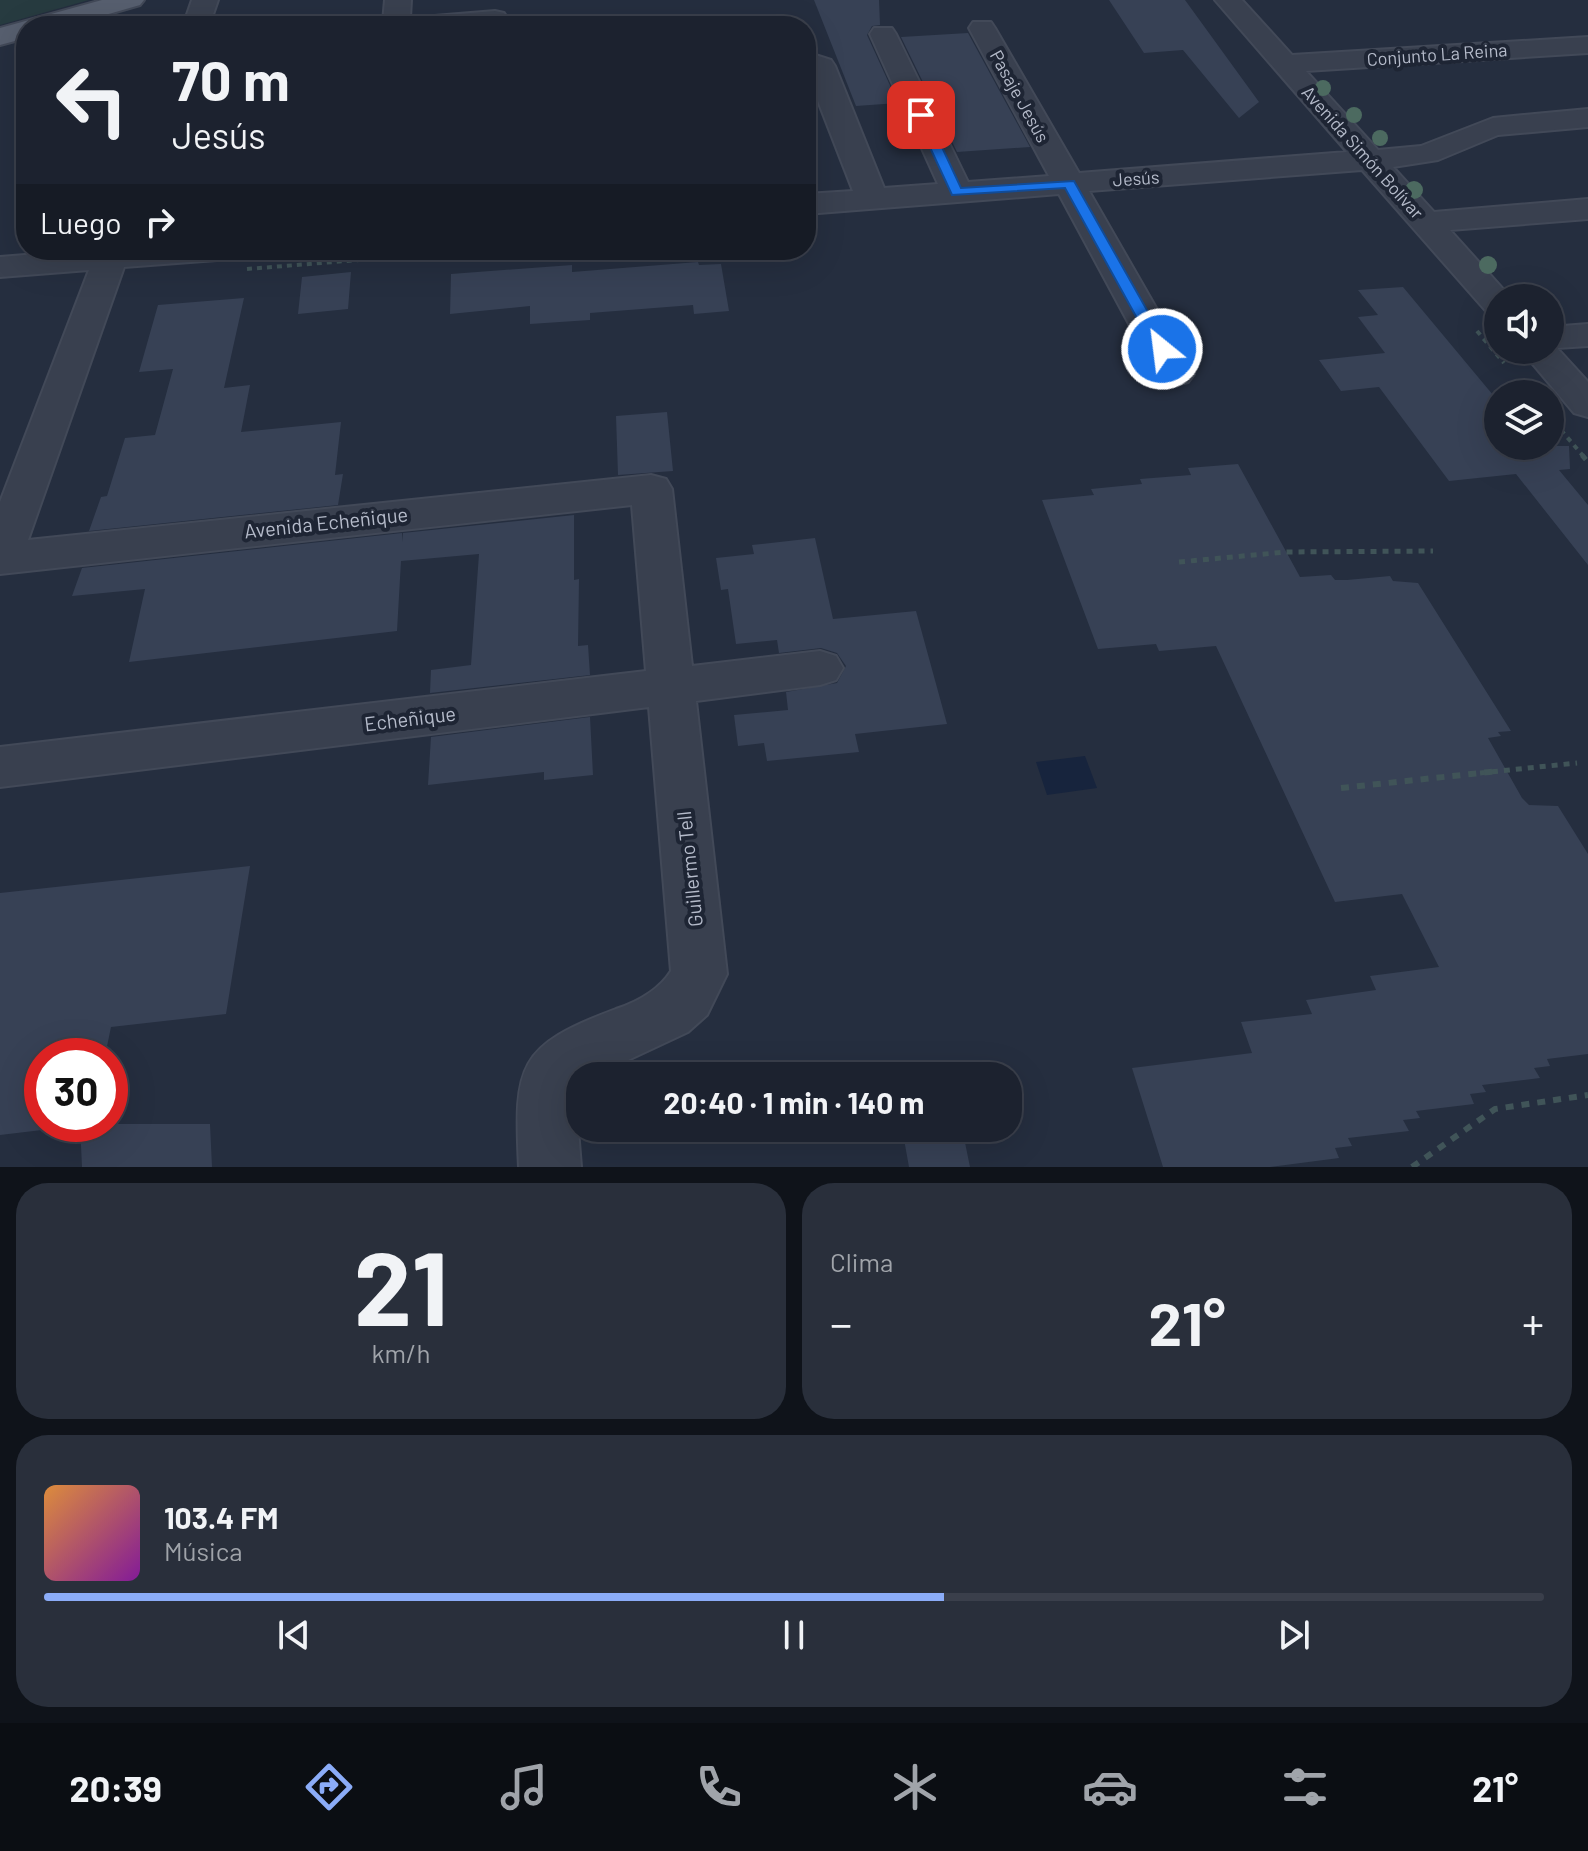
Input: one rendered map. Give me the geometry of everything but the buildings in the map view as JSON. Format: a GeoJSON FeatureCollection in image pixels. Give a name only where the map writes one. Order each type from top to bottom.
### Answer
{"type":"FeatureCollection","features":[{"type":"Feature","properties":{"kind":"main road"},"geometry":{"type":"LineString","coordinates":[[74,16],[131,0]]}},
{"type":"Feature","properties":{"kind":"street","name":"Avenida Simón Bolívar"},"geometry":{"type":"LineString","coordinates":[[1228,0],[1484,288]]}},
{"type":"Feature","properties":{"kind":"street","name":"Pasaje Jesús"},"geometry":{"type":"LineString","coordinates":[[982,28],[1175,374]]}},
{"type":"Feature","properties":{"kind":"street"},"geometry":{"type":"LineString","coordinates":[[883,34],[957,192]]}},
{"type":"Feature","properties":{"kind":"street","name":"Conjunto La Reina"},"geometry":{"type":"LineString","coordinates":[[1285,64],[1588,45]]}},
{"type":"Feature","properties":{"kind":"street"},"geometry":{"type":"LineString","coordinates":[[816,64],[821,66],[872,199]]}},
{"type":"Feature","properties":{"kind":"street","name":"Jesús"},"geometry":{"type":"LineString","coordinates":[[816,203],[1427,154],[1493,127],[1588,118]]}},
{"type":"Feature","properties":{"kind":"street"},"geometry":{"type":"LineString","coordinates":[[1425,222],[1588,209]]}},
{"type":"Feature","properties":{"kind":"street"},"geometry":{"type":"LineString","coordinates":[[0,267],[60,260]]}},
{"type":"Feature","properties":{"kind":"street","name":"Avenida Echeñique"},"geometry":{"type":"LineString","coordinates":[[110,260],[0,558],[651,489]]}},
{"type":"Feature","properties":{"kind":"street"},"geometry":{"type":"LineString","coordinates":[[1564,337],[1588,335]]}},
{"type":"Feature","properties":{"kind":"street"},"geometry":{"type":"LineString","coordinates":[[1546,364],[1574,417]]}},
{"type":"Feature","properties":{"kind":"street","name":"Guillermo Tell"},"geometry":{"type":"LineString","coordinates":[[550,1167],[549,1086],[567,1060],[674,1011],[688,998],[699,974],[651,489]]}},
{"type":"Feature","properties":{"kind":"street","name":"Echeñique"},"geometry":{"type":"LineString","coordinates":[[0,767],[820,668]]}},
{"type":"Feature","properties":{"kind":"path"},"geometry":{"type":"LineString","coordinates":[[1574,417],[1588,462]]}},
{"type":"Feature","properties":{"kind":"path"},"geometry":{"type":"LineString","coordinates":[[1179,562],[1286,552],[1433,551]]}},
{"type":"Feature","properties":{"kind":"path"},"geometry":{"type":"LineString","coordinates":[[1341,788],[1577,763]]}},
{"type":"Feature","properties":{"kind":"path"},"geometry":{"type":"LineString","coordinates":[[1412,1167],[1495,1109],[1588,1095]]}},
{"type":"Feature","properties":{"kind":"green space"},"geometry":{"type":"Polygon","coordinates":[[[0,0],[89,0],[32,16],[16,16],[16,21],[0,25],[0,0]]]}},
{"type":"Feature","properties":{"kind":"water"},"geometry":{"type":"Polygon","coordinates":[[[1085,756],[1097,788],[1047,795],[1036,762],[1085,756]]]}},
{"type":"Feature","properties":{"kind":"route"},"geometry":{"type":"LineString","coordinates":[[921,115],[957,192],[1069,184],[1162,349]]}}]}
